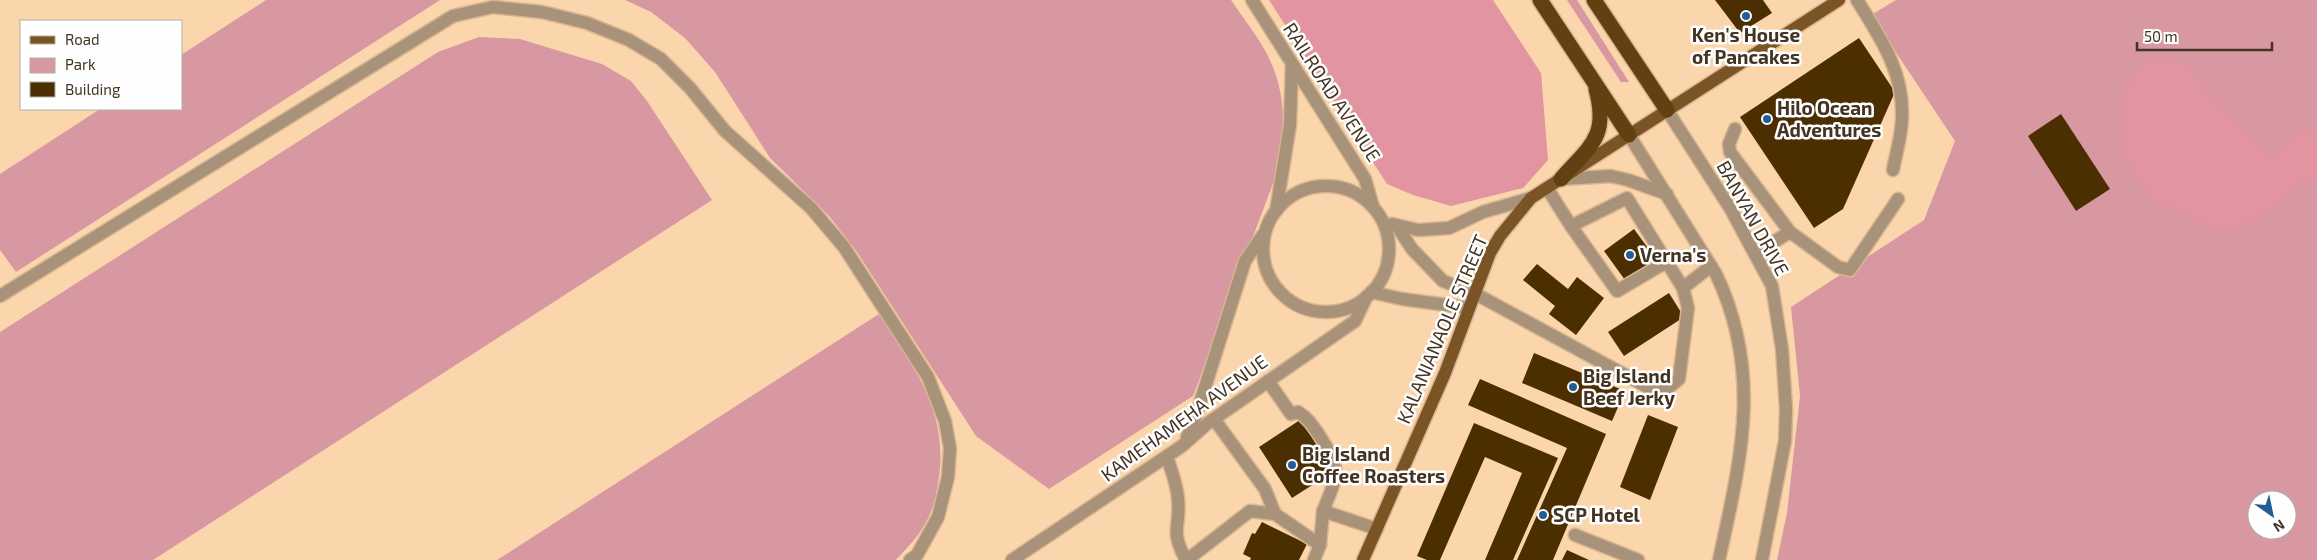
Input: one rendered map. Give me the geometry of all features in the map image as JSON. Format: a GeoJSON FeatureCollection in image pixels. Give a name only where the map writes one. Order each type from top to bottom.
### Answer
{"type":"FeatureCollection","features":[{"type":"Feature","properties":{"kind":"highway"},"geometry":{"type":"LineString","coordinates":[[1540,0],[1629,135]]}},
{"type":"Feature","properties":{"kind":"highway"},"geometry":{"type":"LineString","coordinates":[[1594,0],[1667,110]]}},
{"type":"Feature","properties":{"kind":"highway"},"geometry":{"type":"LineString","coordinates":[[1561,179],[1594,142],[1600,130],[1599,106],[1593,81]]}},
{"type":"Feature","properties":{"kind":"main road"},"geometry":{"type":"LineString","coordinates":[[1629,135],[1839,0]]}},
{"type":"Feature","properties":{"kind":"main road","name":"KALANIANAOLE STREET"},"geometry":{"type":"LineString","coordinates":[[1363,560],[1445,373],[1474,293],[1495,244],[1531,198],[1629,135]]}},
{"type":"Feature","properties":{"kind":"street","name":"RAILROAD AVENUE"},"geometry":{"type":"LineString","coordinates":[[1252,0],[1365,179],[1373,207]]}},
{"type":"Feature","properties":{"kind":"street"},"geometry":{"type":"LineString","coordinates":[[1857,0],[1889,53],[1900,82],[1902,118],[1893,170]]}},
{"type":"Feature","properties":{"kind":"street"},"geometry":{"type":"LineString","coordinates":[[0,296],[453,16],[493,7],[542,12],[588,23],[629,40],[661,59],[690,88],[725,131],[811,208],[844,247],[928,377],[945,421],[950,448],[948,477],[938,517],[916,555],[910,560]]}},
{"type":"Feature","properties":{"kind":"street"},"geometry":{"type":"LineString","coordinates":[[1276,211],[1290,125],[1292,64]]}},
{"type":"Feature","properties":{"kind":"street","name":"BANYAN DRIVE"},"geometry":{"type":"LineString","coordinates":[[1667,110],[1730,208],[1756,253],[1772,286],[1782,349],[1786,409],[1785,441],[1762,560]]}},
{"type":"Feature","properties":{"kind":"street"},"geometry":{"type":"LineString","coordinates":[[1735,129],[1729,144],[1730,152],[1790,232],[1838,267],[1850,270],[1898,199]]}},
{"type":"Feature","properties":{"kind":"street"},"geometry":{"type":"LineString","coordinates":[[1629,135],[1711,266],[1727,297],[1740,352],[1744,409],[1740,465],[1719,560]]}},
{"type":"Feature","properties":{"kind":"street"},"geometry":{"type":"LineString","coordinates":[[1561,179],[1611,176],[1667,194]]}},
{"type":"Feature","properties":{"kind":"street"},"geometry":{"type":"LineString","coordinates":[[1182,446],[1193,425],[1245,261],[1276,211],[1286,200],[1303,190],[1322,186],[1338,187],[1354,192],[1373,207],[1382,222],[1389,246],[1387,263],[1381,279],[1369,294],[1358,303],[1342,309],[1323,312],[1304,308],[1288,299],[1274,285],[1266,268],[1263,250],[1265,231]]}},
{"type":"Feature","properties":{"kind":"street"},"geometry":{"type":"LineString","coordinates":[[1547,188],[1571,226],[1617,291],[1668,261]]}},
{"type":"Feature","properties":{"kind":"street"},"geometry":{"type":"LineString","coordinates":[[1382,222],[1418,230],[1449,228],[1483,212],[1531,198]]}},
{"type":"Feature","properties":{"kind":"street"},"geometry":{"type":"LineString","coordinates":[[1397,226],[1412,249],[1443,281],[1474,293],[1651,389],[1666,390],[1679,379],[1688,308],[1683,288],[1668,261],[1627,198],[1571,226]]}},
{"type":"Feature","properties":{"kind":"street"},"geometry":{"type":"LineString","coordinates":[[1756,253],[1790,232]]}},
{"type":"Feature","properties":{"kind":"street"},"geometry":{"type":"LineString","coordinates":[[1683,288],[1711,266]]}},
{"type":"Feature","properties":{"kind":"street"},"geometry":{"type":"LineString","coordinates":[[1369,294],[1469,308]]}},
{"type":"Feature","properties":{"kind":"street","name":"KAMEHAMEHA AVENUE"},"geometry":{"type":"LineString","coordinates":[[1012,560],[1167,457],[1214,419],[1355,321],[1369,294]]}},
{"type":"Feature","properties":{"kind":"street"},"geometry":{"type":"LineString","coordinates":[[1268,381],[1291,414],[1298,412],[1306,416],[1331,453],[1336,465],[1336,480],[1322,511],[1320,546],[1314,560]]}},
{"type":"Feature","properties":{"kind":"street"},"geometry":{"type":"LineString","coordinates":[[1214,419],[1265,489],[1275,514]]}},
{"type":"Feature","properties":{"kind":"street"},"geometry":{"type":"LineString","coordinates":[[1167,457],[1179,501],[1176,537],[1179,548],[1186,560],[1250,511],[1275,514],[1320,546]]}},
{"type":"Feature","properties":{"kind":"street"},"geometry":{"type":"LineString","coordinates":[[1322,511],[1377,529]]}},
{"type":"Feature","properties":{"kind":"street"},"geometry":{"type":"LineString","coordinates":[[1575,535],[1638,560]]}},
{"type":"Feature","properties":{"kind":"green space"},"geometry":{"type":"Polygon","coordinates":[[[266,0],[440,0],[16,272],[0,250],[0,174],[98,110],[182,110],[182,54],[266,0]]]}},
{"type":"Feature","properties":{"kind":"green space"},"geometry":{"type":"Polygon","coordinates":[[[625,0],[1231,0],[1259,40],[1274,70],[1282,101],[1281,148],[1274,181],[1193,396],[1049,489],[976,436],[857,252],[829,216],[770,158],[715,72],[685,38],[651,12],[625,0]]]}},
{"type":"Feature","properties":{"kind":"green space"},"geometry":{"type":"Polygon","coordinates":[[[1567,0],[1577,0],[1629,82],[1621,82],[1567,0]]]}},
{"type":"Feature","properties":{"kind":"green space"},"geometry":{"type":"Polygon","coordinates":[[[1896,0],[2317,0],[2317,560],[1777,560],[1787,513],[1800,396],[1791,307],[1924,220],[1955,141],[1871,15],[1896,0]]]}},
{"type":"Feature","properties":{"kind":"green space"},"geometry":{"type":"Polygon","coordinates":[[[479,37],[520,39],[602,64],[631,81],[647,101],[712,200],[153,560],[0,560],[0,332],[438,52],[479,37]]]}},
{"type":"Feature","properties":{"kind":"green space"},"geometry":{"type":"Polygon","coordinates":[[[879,314],[926,390],[938,431],[940,453],[938,483],[930,513],[919,534],[896,560],[497,560],[879,314]]]}},
{"type":"Feature","properties":{"kind":"shaded area"},"geometry":{"type":"Polygon","coordinates":[[[1269,0],[1493,0],[1541,73],[1548,160],[1523,188],[1451,206],[1413,195],[1387,184],[1269,0]]]}},
{"type":"Feature","properties":{"kind":"shaded area"},"geometry":{"type":"Polygon","coordinates":[[[2147,60],[2182,61],[2272,155],[2302,127],[2317,130],[2317,179],[2302,183],[2261,218],[2219,233],[2150,199],[2122,153],[2123,88],[2147,60]]]}},
{"type":"Feature","properties":{"kind":"building","name":"Ken's House of Pancakes"},"geometry":{"type":"Polygon","coordinates":[[[1715,0],[1763,0],[1772,13],[1740,33],[1715,0]]]}},
{"type":"Feature","properties":{"kind":"building"},"geometry":{"type":"Polygon","coordinates":[[[1859,38],[1895,92],[1843,209],[1814,228],[1740,117],[1859,38]]]}},
{"type":"Feature","properties":{"kind":"building"},"geometry":{"type":"Polygon","coordinates":[[[2061,114],[2110,189],[2076,211],[2028,136],[2061,114]]]}},
{"type":"Feature","properties":{"kind":"building","name":"Verna's"},"geometry":{"type":"Polygon","coordinates":[[[1634,229],[1656,259],[1625,280],[1604,251],[1634,229]]]}},
{"type":"Feature","properties":{"kind":"building"},"geometry":{"type":"Polygon","coordinates":[[[1537,264],[1568,289],[1577,277],[1604,298],[1576,335],[1549,314],[1555,306],[1523,280],[1537,264]]]}},
{"type":"Feature","properties":{"kind":"building"},"geometry":{"type":"Polygon","coordinates":[[[1669,293],[1684,317],[1624,356],[1608,332],[1669,293]]]}},
{"type":"Feature","properties":{"kind":"building","name":"Big Island Beef Jerky"},"geometry":{"type":"Polygon","coordinates":[[[1534,353],[1625,391],[1612,421],[1522,383],[1534,353]]]}},
{"type":"Feature","properties":{"kind":"building"},"geometry":{"type":"Polygon","coordinates":[[[1480,379],[1606,434],[1553,560],[1517,560],[1567,448],[1468,405],[1480,379]]]}},
{"type":"Feature","properties":{"kind":"building"},"geometry":{"type":"Polygon","coordinates":[[[1648,415],[1678,427],[1650,500],[1620,487],[1648,415]]]}},
{"type":"Feature","properties":{"kind":"building"},"geometry":{"type":"Polygon","coordinates":[[[1303,418],[1323,450],[1319,453],[1331,473],[1292,498],[1259,447],[1303,418]]]}},
{"type":"Feature","properties":{"kind":"building"},"geometry":{"type":"Polygon","coordinates":[[[1474,423],[1558,458],[1513,560],[1485,560],[1522,473],[1485,457],[1440,560],[1427,560],[1417,556],[1474,423]]]}},
{"type":"Feature","properties":{"kind":"building"},"geometry":{"type":"Polygon","coordinates":[[[1262,522],[1307,544],[1299,560],[1250,560],[1251,558],[1243,554],[1252,533],[1255,534],[1262,522]]]}},
{"type":"Feature","properties":{"kind":"building"},"geometry":{"type":"Polygon","coordinates":[[[1567,550],[1589,560],[1562,560],[1567,550]]]}},
{"type":"Feature","properties":{"kind":"place","name":"Ken's House of Pancakes"},"geometry":{"type":"Point","coordinates":[1746,16]}},
{"type":"Feature","properties":{"kind":"place","name":"Hilo Ocean Adventures"},"geometry":{"type":"Point","coordinates":[1767,119]}},
{"type":"Feature","properties":{"kind":"place","name":"Verna's"},"geometry":{"type":"Point","coordinates":[1630,255]}},
{"type":"Feature","properties":{"kind":"place","name":"Big Island Beef Jerky"},"geometry":{"type":"Point","coordinates":[1573,387]}},
{"type":"Feature","properties":{"kind":"place","name":"Big Island Coffee Roasters"},"geometry":{"type":"Point","coordinates":[1292,465]}},
{"type":"Feature","properties":{"kind":"place","name":"SCP Hotel"},"geometry":{"type":"Point","coordinates":[1543,515]}}]}
